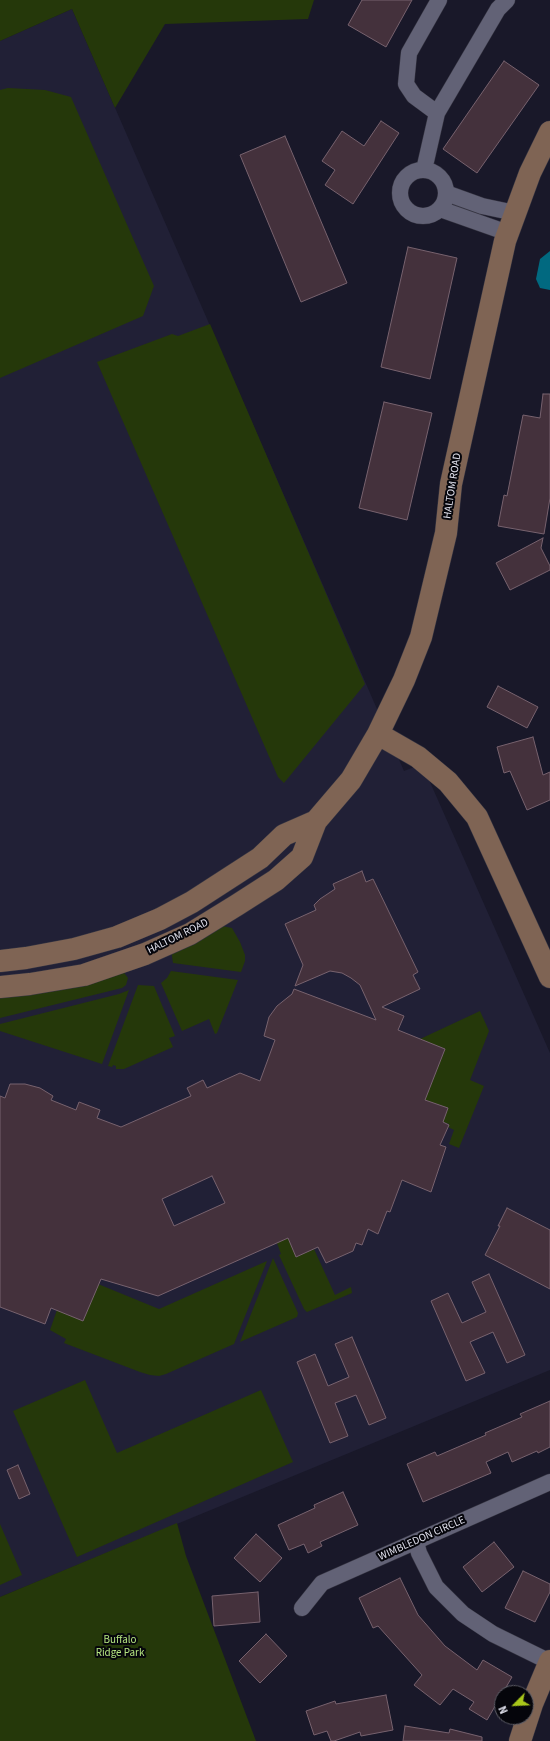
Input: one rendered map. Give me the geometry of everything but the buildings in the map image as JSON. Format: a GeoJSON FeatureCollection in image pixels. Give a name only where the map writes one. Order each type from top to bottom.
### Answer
{"type":"FeatureCollection","features":[{"type":"Feature","properties":{"kind":"main road","name":"HALTOM ROAD"},"geometry":{"type":"LineString","coordinates":[[0,987],[30,984],[84,975],[137,957],[190,934],[276,880],[302,857],[316,821],[352,780],[378,734],[404,680],[421,637],[446,533],[451,484],[511,223],[530,173],[550,132]]}},
{"type":"Feature","properties":{"kind":"main road"},"geometry":{"type":"LineString","coordinates":[[378,734],[418,757],[448,782],[477,818],[550,977]]}},
{"type":"Feature","properties":{"kind":"main road","name":"HALTOM ROAD"},"geometry":{"type":"LineString","coordinates":[[0,961],[26,958],[74,949],[117,937],[160,919],[192,902],[260,858],[284,835],[316,821]]}},
{"type":"Feature","properties":{"kind":"main road"},"geometry":{"type":"LineString","coordinates":[[224,881],[237,905]]}},
{"type":"Feature","properties":{"kind":"main road"},"geometry":{"type":"LineString","coordinates":[[520,1741],[532,1704],[550,1662]]}},
{"type":"Feature","properties":{"kind":"street"},"geometry":{"type":"LineString","coordinates":[[437,113],[414,96],[406,84],[409,53],[439,0]]}},
{"type":"Feature","properties":{"kind":"street"},"geometry":{"type":"LineString","coordinates":[[424,170],[437,113],[498,9],[507,0]]}},
{"type":"Feature","properties":{"kind":"street"},"geometry":{"type":"LineString","coordinates":[[429,170],[437,174],[445,185],[446,193],[444,202],[440,209],[432,215],[419,216],[412,214],[405,208],[400,198],[399,190],[401,182],[407,175],[414,171],[429,170]]}},
{"type":"Feature","properties":{"kind":"street"},"geometry":{"type":"LineString","coordinates":[[446,193],[482,206],[511,223]]}},
{"type":"Feature","properties":{"kind":"street"},"geometry":{"type":"LineString","coordinates":[[440,209],[511,223]]}},
{"type":"Feature","properties":{"kind":"street","name":"WIMBLEDON CIRCLE"},"geometry":{"type":"LineString","coordinates":[[302,1608],[322,1583],[550,1482]]}},
{"type":"Feature","properties":{"kind":"street"},"geometry":{"type":"LineString","coordinates":[[416,1542],[436,1587],[463,1614],[493,1634],[550,1662]]}},
{"type":"Feature","properties":{"kind":"shaded area"},"geometry":{"type":"Polygon","coordinates":[[[72,9],[404,771],[422,764],[550,1053],[550,1370],[0,1597],[0,41],[72,9]]]}},
{"type":"Feature","properties":{"kind":"green space"},"geometry":{"type":"Polygon","coordinates":[[[0,0],[314,0],[308,19],[165,24],[115,108],[72,9],[0,41],[0,0]]]}},
{"type":"Feature","properties":{"kind":"green space"},"geometry":{"type":"Polygon","coordinates":[[[8,88],[45,90],[71,97],[154,286],[143,316],[0,378],[0,90],[8,88]]]}},
{"type":"Feature","properties":{"kind":"green space"},"geometry":{"type":"Polygon","coordinates":[[[210,324],[365,684],[284,783],[278,777],[97,362],[172,334],[178,336],[210,324]]]}},
{"type":"Feature","properties":{"kind":"green space"},"geometry":{"type":"Polygon","coordinates":[[[222,926],[232,928],[240,942],[245,955],[245,961],[241,972],[173,963],[171,950],[222,926]]]}},
{"type":"Feature","properties":{"kind":"green space"},"geometry":{"type":"Polygon","coordinates":[[[122,970],[128,978],[126,985],[122,988],[0,1018],[0,995],[122,970]]]}},
{"type":"Feature","properties":{"kind":"green space"},"geometry":{"type":"Polygon","coordinates":[[[171,971],[238,980],[217,1033],[215,1034],[209,1019],[182,1031],[161,983],[167,978],[171,971]]]}},
{"type":"Feature","properties":{"kind":"green space"},"geometry":{"type":"Polygon","coordinates":[[[138,985],[154,986],[175,1036],[169,1038],[173,1047],[124,1069],[116,1069],[116,1066],[108,1066],[138,985]]]}},
{"type":"Feature","properties":{"kind":"green space"},"geometry":{"type":"Polygon","coordinates":[[[129,990],[102,1064],[0,1031],[0,1024],[119,994],[129,990]]]}},
{"type":"Feature","properties":{"kind":"green space"},"geometry":{"type":"Polygon","coordinates":[[[480,1011],[489,1031],[470,1080],[484,1086],[459,1148],[449,1144],[454,1130],[448,1127],[449,1124],[443,1122],[448,1108],[425,1100],[445,1049],[420,1039],[480,1011]]]}},
{"type":"Feature","properties":{"kind":"green space"},"geometry":{"type":"Polygon","coordinates":[[[288,1238],[296,1257],[314,1249],[335,1295],[351,1287],[352,1293],[307,1312],[304,1309],[279,1255],[281,1254],[277,1243],[288,1238]]]}},
{"type":"Feature","properties":{"kind":"green space"},"geometry":{"type":"Polygon","coordinates":[[[273,1258],[298,1313],[297,1317],[240,1342],[273,1258]]]}},
{"type":"Feature","properties":{"kind":"green space"},"geometry":{"type":"Polygon","coordinates":[[[267,1261],[234,1344],[166,1374],[159,1376],[140,1372],[64,1343],[66,1339],[50,1330],[57,1310],[83,1321],[98,1284],[159,1309],[267,1261]]]}},
{"type":"Feature","properties":{"kind":"green space"},"geometry":{"type":"Polygon","coordinates":[[[85,1380],[117,1453],[261,1390],[293,1462],[77,1557],[13,1411],[85,1380]]]}},
{"type":"Feature","properties":{"kind":"green space","name":"Buffalo Ridge Park"},"geometry":{"type":"Polygon","coordinates":[[[177,1523],[186,1556],[256,1741],[0,1741],[0,1597],[177,1523]]]}},
{"type":"Feature","properties":{"kind":"green space"},"geometry":{"type":"Polygon","coordinates":[[[0,1524],[22,1575],[0,1585],[0,1524]]]}},
{"type":"Feature","properties":{"kind":"water"},"geometry":{"type":"Polygon","coordinates":[[[550,251],[550,290],[540,288],[536,279],[540,259],[550,251]]]}}]}
